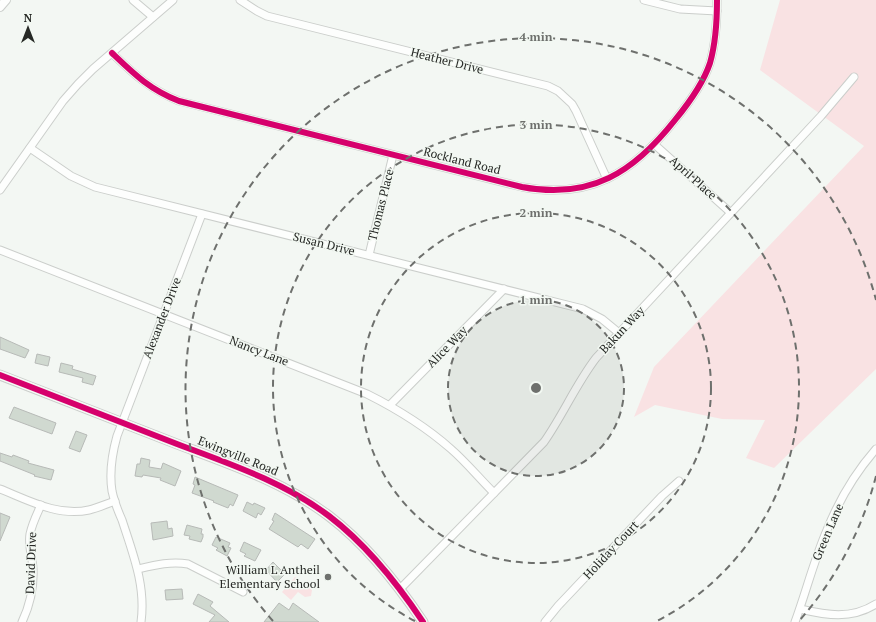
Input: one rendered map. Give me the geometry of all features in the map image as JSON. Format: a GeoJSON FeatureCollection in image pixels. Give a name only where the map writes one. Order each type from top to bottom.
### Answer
{"type":"FeatureCollection","features":[{"type":"Feature","properties":{"kind":"main road","name":"Ewingville Road"},"geometry":{"type":"LineString","coordinates":[[0,375],[251,472],[297,495],[330,517],[352,535],[368,551],[400,589],[423,622]]}},
{"type":"Feature","properties":{"kind":"street"},"geometry":{"type":"LineString","coordinates":[[0,7],[6,0]]}},
{"type":"Feature","properties":{"kind":"street"},"geometry":{"type":"LineString","coordinates":[[132,0],[153,17]]}},
{"type":"Feature","properties":{"kind":"street"},"geometry":{"type":"LineString","coordinates":[[0,190],[64,101],[78,84],[93,68],[173,0]]}},
{"type":"Feature","properties":{"kind":"street","name":"Heather Drive"},"geometry":{"type":"LineString","coordinates":[[240,0],[267,16],[548,86],[565,96],[576,111],[607,179]]}},
{"type":"Feature","properties":{"kind":"street"},"geometry":{"type":"LineString","coordinates":[[644,0],[680,9],[717,11]]}},
{"type":"Feature","properties":{"kind":"street","name":"Rockland Road"},"geometry":{"type":"LineString","coordinates":[[112,53],[139,79],[150,87],[179,101],[536,190],[552,191],[579,188],[607,179],[631,165],[654,144],[682,111],[703,79],[714,49],[717,0]]}},
{"type":"Feature","properties":{"kind":"street","name":"Bakun Way"},"geometry":{"type":"LineString","coordinates":[[400,589],[544,442],[555,426],[586,371],[619,333],[821,116],[854,77]]}},
{"type":"Feature","properties":{"kind":"street","name":"April Place"},"geometry":{"type":"LineString","coordinates":[[654,144],[731,213]]}},
{"type":"Feature","properties":{"kind":"street","name":"Susan Drive"},"geometry":{"type":"LineString","coordinates":[[30,148],[71,176],[95,187],[583,309],[602,319],[619,333]]}},
{"type":"Feature","properties":{"kind":"street","name":"Thomas Place"},"geometry":{"type":"LineString","coordinates":[[369,255],[393,155]]}},
{"type":"Feature","properties":{"kind":"street","name":"Alexander Drive"},"geometry":{"type":"LineString","coordinates":[[140,622],[142,587],[138,568],[112,491],[111,465],[113,449],[202,214]]}},
{"type":"Feature","properties":{"kind":"street","name":"Nancy Lane"},"geometry":{"type":"LineString","coordinates":[[0,250],[367,394],[390,405],[418,423],[452,450],[494,492]]}},
{"type":"Feature","properties":{"kind":"street","name":"Alice Way"},"geometry":{"type":"LineString","coordinates":[[390,405],[504,289]]}},
{"type":"Feature","properties":{"kind":"street","name":"Green Lane"},"geometry":{"type":"LineString","coordinates":[[795,622],[812,569],[834,514],[856,475],[876,450]]}},
{"type":"Feature","properties":{"kind":"street","name":"Holiday Court"},"geometry":{"type":"LineString","coordinates":[[545,622],[558,606],[656,502],[679,481]]}},
{"type":"Feature","properties":{"kind":"street"},"geometry":{"type":"LineString","coordinates":[[0,489],[52,509],[76,512],[98,508],[115,501]]}},
{"type":"Feature","properties":{"kind":"street","name":"David Drive"},"geometry":{"type":"LineString","coordinates":[[22,622],[30,598],[33,582],[30,533],[41,505]]}},
{"type":"Feature","properties":{"kind":"street"},"geometry":{"type":"LineString","coordinates":[[138,568],[169,562],[188,564],[243,592]]}},
{"type":"Feature","properties":{"kind":"street"},"geometry":{"type":"LineString","coordinates":[[800,609],[838,616],[862,612],[876,604]]}},
{"type":"Feature","properties":{"kind":"shaded area"},"geometry":{"type":"Polygon","coordinates":[[[780,0],[876,0],[876,369],[774,468],[746,458],[765,420],[722,419],[655,405],[634,417],[654,367],[864,146],[760,70],[780,0]]]}},
{"type":"Feature","properties":{"kind":"shaded area"},"geometry":{"type":"Polygon","coordinates":[[[295,577],[312,590],[311,596],[305,597],[298,592],[291,600],[282,592],[295,577]]]}},
{"type":"Feature","properties":{"kind":"building"},"geometry":{"type":"Polygon","coordinates":[[[0,337],[29,350],[25,358],[0,349],[0,337]]]}},
{"type":"Feature","properties":{"kind":"building"},"geometry":{"type":"Polygon","coordinates":[[[37,354],[50,357],[48,366],[35,363],[37,354]]]}},
{"type":"Feature","properties":{"kind":"building"},"geometry":{"type":"Polygon","coordinates":[[[61,363],[73,366],[72,369],[96,376],[93,385],[82,382],[83,378],[59,372],[61,363]]]}},
{"type":"Feature","properties":{"kind":"building"},"geometry":{"type":"Polygon","coordinates":[[[14,407],[56,423],[52,434],[9,418],[14,407]]]}},
{"type":"Feature","properties":{"kind":"building"},"geometry":{"type":"Polygon","coordinates":[[[76,431],[87,435],[80,452],[69,448],[76,431]]]}},
{"type":"Feature","properties":{"kind":"building"},"geometry":{"type":"Polygon","coordinates":[[[0,453],[12,457],[13,455],[29,461],[28,463],[54,470],[51,480],[34,476],[35,475],[0,461],[0,453]]]}},
{"type":"Feature","properties":{"kind":"building"},"geometry":{"type":"Polygon","coordinates":[[[141,458],[150,460],[149,467],[161,469],[163,463],[181,471],[175,486],[160,480],[161,478],[143,475],[142,477],[135,476],[137,464],[140,464],[141,458]]]}},
{"type":"Feature","properties":{"kind":"building"},"geometry":{"type":"Polygon","coordinates":[[[195,477],[238,495],[233,506],[230,504],[228,508],[192,493],[195,485],[193,484],[195,477]]]}},
{"type":"Feature","properties":{"kind":"building"},"geometry":{"type":"Polygon","coordinates":[[[247,502],[253,505],[254,503],[265,508],[261,515],[258,513],[256,518],[243,511],[247,502]]]}},
{"type":"Feature","properties":{"kind":"building"},"geometry":{"type":"Polygon","coordinates":[[[0,513],[10,517],[0,541],[0,513]]]}},
{"type":"Feature","properties":{"kind":"building"},"geometry":{"type":"Polygon","coordinates":[[[275,513],[315,539],[308,549],[301,544],[298,547],[269,529],[274,521],[272,520],[275,513]]]}},
{"type":"Feature","properties":{"kind":"building"},"geometry":{"type":"Polygon","coordinates":[[[167,521],[168,529],[172,528],[173,536],[153,540],[151,523],[167,521]]]}},
{"type":"Feature","properties":{"kind":"building"},"geometry":{"type":"Polygon","coordinates":[[[187,525],[202,529],[201,534],[203,534],[203,537],[201,542],[189,539],[190,536],[184,535],[187,525]]]}},
{"type":"Feature","properties":{"kind":"building"},"geometry":{"type":"Polygon","coordinates":[[[216,537],[230,543],[228,547],[231,548],[227,556],[216,550],[218,548],[212,545],[216,537]]]}},
{"type":"Feature","properties":{"kind":"building"},"geometry":{"type":"Polygon","coordinates":[[[244,542],[261,550],[255,561],[244,556],[246,554],[240,551],[244,542]]]}},
{"type":"Feature","properties":{"kind":"building"},"geometry":{"type":"Polygon","coordinates":[[[273,562],[285,574],[277,582],[266,570],[273,562]]]}},
{"type":"Feature","properties":{"kind":"building"},"geometry":{"type":"Polygon","coordinates":[[[182,589],[183,599],[166,600],[165,590],[182,589]]]}},
{"type":"Feature","properties":{"kind":"building"},"geometry":{"type":"Polygon","coordinates":[[[198,594],[213,602],[210,606],[229,622],[209,622],[215,615],[193,604],[198,594]]]}},
{"type":"Feature","properties":{"kind":"building"},"geometry":{"type":"Polygon","coordinates":[[[279,603],[289,610],[293,603],[319,622],[264,622],[279,603]]]}},
{"type":"Feature","properties":{"kind":"cycle path"},"geometry":{"type":"LineString","coordinates":[[112,53],[150,86],[179,101],[522,187],[547,190],[569,189],[590,185],[609,178],[627,167],[644,154],[680,114],[700,86],[710,63],[716,32],[717,0]]}},
{"type":"Feature","properties":{"kind":"cycle path"},"geometry":{"type":"LineString","coordinates":[[0,375],[237,467],[294,493],[329,516],[356,539],[392,579],[423,622]]}},
{"type":"Feature","properties":{"kind":"place","name":"William L Antheil Elementary School"},"geometry":{"type":"Point","coordinates":[328,577]}}]}
